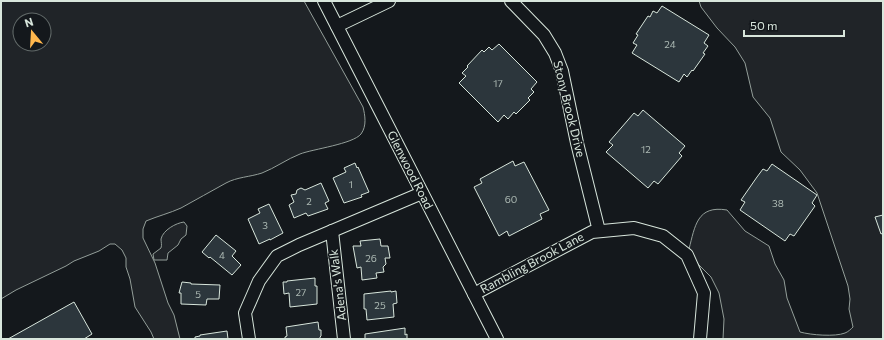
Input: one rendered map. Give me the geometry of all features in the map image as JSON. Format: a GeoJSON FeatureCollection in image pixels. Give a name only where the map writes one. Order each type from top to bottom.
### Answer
{"type":"FeatureCollection","features":[{"type":"Feature","properties":{"kind":"street","name":"Glenwood Road"},"geometry":{"type":"LineString","coordinates":[[324,1],[497,339]]}},
{"type":"Feature","properties":{"kind":"street"},"geometry":{"type":"LineString","coordinates":[[336,26],[388,1]]}},
{"type":"Feature","properties":{"kind":"street","name":"Stony Brook Drive"},"geometry":{"type":"LineString","coordinates":[[511,1],[544,35],[555,53],[562,71],[577,143],[599,231]]}},
{"type":"Feature","properties":{"kind":"street","name":"Adena's Walk"},"geometry":{"type":"LineString","coordinates":[[249,339],[245,313],[259,281],[277,256],[298,245],[422,193]]}},
{"type":"Feature","properties":{"kind":"street","name":"Rambling Brook Lane"},"geometry":{"type":"LineString","coordinates":[[474,294],[592,232],[634,228],[663,236],[687,254],[704,293],[700,339]]}},
{"type":"Feature","properties":{"kind":"street","name":"Adena's Walk"},"geometry":{"type":"LineString","coordinates":[[332,231],[344,339]]}},
{"type":"Feature","properties":{"kind":"shaded area"},"geometry":{"type":"Polygon","coordinates":[[[1,1],[304,1],[363,107],[365,124],[363,131],[357,138],[350,141],[300,154],[262,173],[230,181],[181,208],[146,221],[143,229],[143,238],[155,263],[168,303],[174,315],[180,339],[154,339],[135,307],[130,279],[126,267],[126,258],[122,250],[115,244],[110,244],[99,251],[74,261],[1,299],[1,1]]]}},
{"type":"Feature","properties":{"kind":"shaded area"},"geometry":{"type":"Polygon","coordinates":[[[699,1],[883,1],[883,339],[723,339],[724,319],[719,293],[711,277],[698,264],[689,249],[693,232],[699,219],[703,214],[717,209],[727,210],[745,231],[769,246],[775,264],[784,280],[787,298],[800,332],[816,335],[835,335],[846,333],[853,327],[849,309],[850,299],[848,286],[817,193],[800,170],[781,152],[770,118],[753,97],[745,63],[735,47],[717,28],[701,7],[699,1]]]}},
{"type":"Feature","properties":{"kind":"shaded area"},"geometry":{"type":"Polygon","coordinates":[[[184,222],[187,226],[186,235],[181,239],[178,245],[168,253],[167,260],[154,260],[153,254],[161,248],[161,239],[164,233],[174,225],[184,222]]]}},
{"type":"Feature","properties":{"kind":"building"},"geometry":{"type":"Polygon","coordinates":[[[662,6],[709,35],[704,43],[708,46],[703,53],[705,54],[693,71],[692,70],[687,77],[684,74],[679,82],[632,53],[637,45],[633,43],[638,35],[636,34],[648,16],[650,17],[653,11],[657,13],[662,6]]]}},
{"type":"Feature","properties":{"kind":"building"},"geometry":{"type":"Polygon","coordinates":[[[499,44],[537,82],[531,89],[534,92],[528,98],[530,100],[516,114],[514,112],[508,119],[504,115],[498,122],[459,83],[466,76],[462,73],[482,50],[484,52],[489,47],[492,50],[499,44]]]}},
{"type":"Feature","properties":{"kind":"building"},"geometry":{"type":"Polygon","coordinates":[[[643,110],[685,146],[679,153],[682,156],[658,184],[654,181],[648,188],[606,152],[613,145],[609,142],[634,113],[638,116],[643,110]]]}},
{"type":"Feature","properties":{"kind":"building"},"geometry":{"type":"Polygon","coordinates":[[[513,161],[515,166],[524,162],[549,210],[540,214],[542,219],[509,236],[507,231],[499,236],[474,187],[482,183],[480,179],[513,161]]]}},
{"type":"Feature","properties":{"kind":"building"},"geometry":{"type":"Polygon","coordinates":[[[355,163],[369,192],[361,195],[362,197],[344,203],[333,178],[346,172],[344,168],[355,163]]]}},
{"type":"Feature","properties":{"kind":"building"},"geometry":{"type":"Polygon","coordinates":[[[772,164],[817,195],[812,203],[815,206],[794,236],[790,234],[785,241],[740,210],[745,202],[741,200],[757,177],[763,169],[767,171],[772,164]]]}},
{"type":"Feature","properties":{"kind":"building"},"geometry":{"type":"Polygon","coordinates":[[[321,183],[329,201],[325,203],[328,209],[308,216],[306,213],[294,218],[289,205],[294,202],[291,195],[296,194],[297,190],[301,188],[305,190],[321,183]]]}},
{"type":"Feature","properties":{"kind":"building"},"geometry":{"type":"Polygon","coordinates":[[[269,204],[283,233],[259,244],[248,219],[260,213],[258,209],[269,204]]]}},
{"type":"Feature","properties":{"kind":"building"},"geometry":{"type":"Polygon","coordinates":[[[883,215],[883,233],[881,234],[875,217],[883,215]]]}},
{"type":"Feature","properties":{"kind":"building"},"geometry":{"type":"Polygon","coordinates":[[[216,235],[236,251],[232,256],[241,265],[232,275],[202,252],[216,235]]]}},
{"type":"Feature","properties":{"kind":"building"},"geometry":{"type":"Polygon","coordinates":[[[380,239],[381,246],[388,246],[390,258],[385,258],[386,264],[383,267],[384,272],[376,273],[377,278],[362,280],[361,267],[357,268],[353,246],[361,246],[360,241],[380,239]]]}},
{"type":"Feature","properties":{"kind":"building"},"geometry":{"type":"Polygon","coordinates":[[[315,278],[315,286],[317,286],[317,304],[290,307],[289,293],[284,294],[283,282],[315,278]]]}},
{"type":"Feature","properties":{"kind":"building"},"geometry":{"type":"Polygon","coordinates":[[[182,282],[191,284],[220,285],[219,299],[207,299],[206,305],[181,304],[181,293],[179,293],[182,282]]]}},
{"type":"Feature","properties":{"kind":"building"},"geometry":{"type":"Polygon","coordinates":[[[396,291],[397,303],[393,304],[394,317],[367,320],[366,309],[364,309],[364,294],[396,291]]]}},
{"type":"Feature","properties":{"kind":"building"},"geometry":{"type":"Polygon","coordinates":[[[74,302],[92,334],[84,339],[8,339],[74,302]]]}},
{"type":"Feature","properties":{"kind":"building"},"geometry":{"type":"Polygon","coordinates":[[[318,322],[319,330],[321,330],[320,339],[285,339],[287,336],[286,327],[318,322]]]}},
{"type":"Feature","properties":{"kind":"building"},"geometry":{"type":"Polygon","coordinates":[[[405,328],[405,335],[407,334],[407,339],[365,339],[365,334],[405,328]]]}},
{"type":"Feature","properties":{"kind":"building"},"geometry":{"type":"Polygon","coordinates":[[[227,331],[228,339],[195,339],[195,337],[200,335],[227,331]]]}}]}
